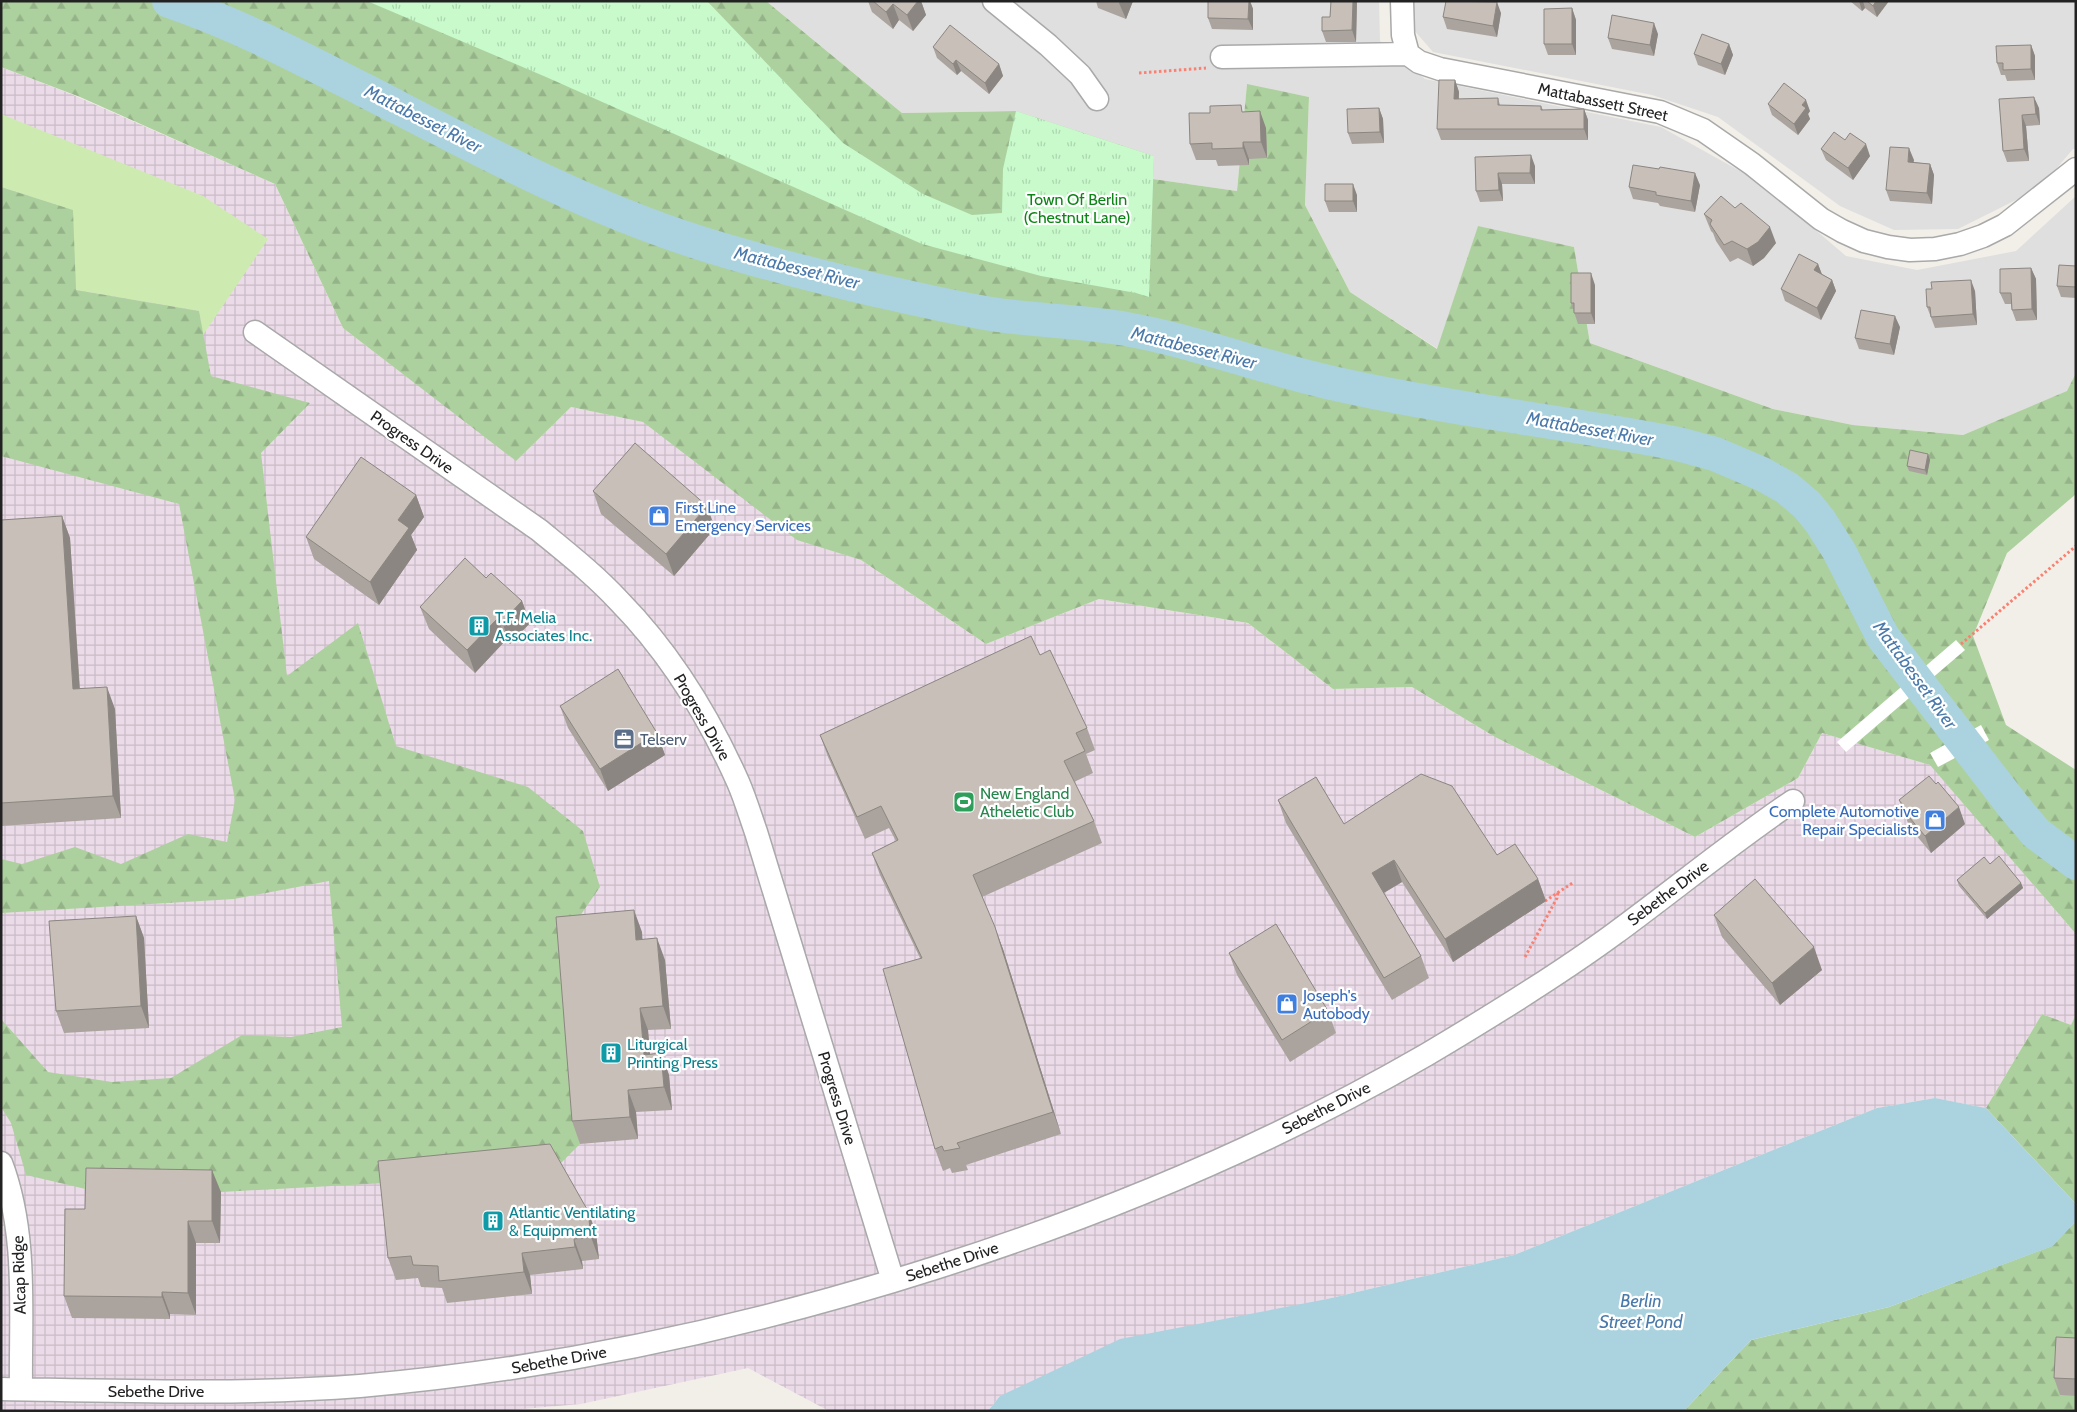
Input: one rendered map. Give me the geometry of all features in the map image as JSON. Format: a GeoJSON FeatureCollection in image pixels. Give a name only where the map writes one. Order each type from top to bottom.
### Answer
{"type":"FeatureCollection","features":[{"type":"Feature","properties":{"kind":"street"},"geometry":{"type":"LineString","coordinates":[[994,1],[1048,45],[1080,75],[1097,99]]}},
{"type":"Feature","properties":{"kind":"street"},"geometry":{"type":"LineString","coordinates":[[1402,1],[1404,35],[1408,54]]}},
{"type":"Feature","properties":{"kind":"street","name":"Mattabassett Street"},"geometry":{"type":"LineString","coordinates":[[1218,62],[1408,54],[1419,62],[1440,69],[1660,112],[1709,134],[1752,164],[1821,219],[1842,232],[1864,241],[1910,250],[1935,249],[1960,244],[1984,236],[2005,225],[2076,169]]}},
{"type":"Feature","properties":{"kind":"street","name":"Progress Drive"},"geometry":{"type":"LineString","coordinates":[[255,332],[539,530],[579,563],[620,601],[656,644],[688,689],[716,735],[731,767],[756,832],[893,1281]]}},
{"type":"Feature","properties":{"kind":"street","name":"Sebethe Drive"},"geometry":{"type":"LineString","coordinates":[[11,1389],[123,1392],[266,1390],[356,1386],[531,1366],[702,1333],[797,1310],[995,1249],[1098,1212],[1258,1143],[1346,1099],[1422,1057],[1552,977],[1613,934],[1740,837],[1793,801]]}},
{"type":"Feature","properties":{"kind":"street","name":"Alcap Ridge"},"geometry":{"type":"LineString","coordinates":[[1,1163],[10,1186],[17,1224],[20,1258],[11,1389]]}},
{"type":"Feature","properties":{"kind":"path"},"geometry":{"type":"LineString","coordinates":[[1140,73],[1218,62]]}},
{"type":"Feature","properties":{"kind":"path"},"geometry":{"type":"LineString","coordinates":[[1961,644],[2076,546]]}},
{"type":"Feature","properties":{"kind":"path"},"geometry":{"type":"LineString","coordinates":[[1545,900],[1574,882]]}},
{"type":"Feature","properties":{"kind":"path"},"geometry":{"type":"LineString","coordinates":[[1525,957],[1557,898],[1558,892]]}},
{"type":"Feature","properties":{"kind":"shaded area"},"geometry":{"type":"Polygon","coordinates":[[[766,1],[1379,1],[1380,41],[1425,79],[1661,127],[1758,181],[1846,256],[1917,270],[2016,251],[2076,196],[2076,373],[2068,391],[1963,435],[1853,425],[1773,409],[1590,343],[1574,247],[1478,227],[1438,349],[1350,292],[1305,205],[1309,97],[1247,85],[1237,191],[1153,179],[1153,156],[1016,111],[902,113],[766,1]]]}},
{"type":"Feature","properties":{"kind":"shaded area"},"geometry":{"type":"Polygon","coordinates":[[[1412,1],[2076,1],[2076,149],[2073,149],[2040,188],[1958,229],[1894,230],[1840,206],[1718,117],[1652,95],[1433,52],[1413,29],[1412,1]]]}},
{"type":"Feature","properties":{"kind":"shaded area"},"geometry":{"type":"Polygon","coordinates":[[[1,67],[71,94],[275,184],[343,328],[516,460],[571,407],[644,422],[797,539],[861,560],[986,644],[1099,599],[1248,623],[1333,689],[1412,687],[1495,737],[1695,837],[1798,778],[1822,733],[1931,765],[2076,934],[2076,1014],[2071,1025],[2042,1014],[1986,1108],[1935,1098],[1877,1108],[1514,1255],[1327,1299],[1000,1396],[988,1411],[829,1411],[748,1368],[581,1404],[500,1411],[1,1411],[1,67]]]}},
{"type":"Feature","properties":{"kind":"green space"},"geometry":{"type":"Polygon","coordinates":[[[1,1],[766,1],[902,113],[1016,111],[1154,156],[1153,179],[1237,191],[1247,84],[1309,97],[1305,205],[1350,292],[1437,349],[1478,226],[1574,247],[1590,343],[1773,409],[1853,425],[1963,435],[2067,391],[2076,373],[2076,494],[2007,553],[1973,636],[2006,725],[2076,770],[2076,934],[1930,765],[1822,733],[1798,778],[1695,837],[1495,737],[1412,687],[1333,689],[1248,623],[1099,599],[986,644],[861,560],[797,540],[643,422],[571,407],[516,461],[343,328],[275,184],[80,97],[1,67],[1,1]]]}},
{"type":"Feature","properties":{"kind":"green space","name":"Town Of Berlin (Chestnut Lane)"},"geometry":{"type":"Polygon","coordinates":[[[367,1],[707,1],[843,143],[923,194],[972,215],[1002,213],[1003,169],[1016,111],[1154,156],[1149,297],[1041,276],[922,244],[546,77],[367,1]]]}},
{"type":"Feature","properties":{"kind":"green space"},"geometry":{"type":"Polygon","coordinates":[[[1,114],[203,196],[268,239],[203,335],[199,311],[76,290],[72,210],[1,187],[1,114]]]}},
{"type":"Feature","properties":{"kind":"green space"},"geometry":{"type":"Polygon","coordinates":[[[1,187],[73,210],[76,290],[199,311],[211,376],[310,403],[261,453],[287,676],[358,623],[396,746],[528,787],[583,831],[600,887],[564,939],[580,1144],[558,1166],[386,1183],[221,1192],[94,1191],[26,1175],[11,1123],[1,1107],[1,1019],[48,1072],[112,1082],[171,1078],[242,1035],[291,1037],[342,1027],[329,881],[234,899],[1,913],[1,859],[22,864],[75,847],[121,864],[188,834],[227,842],[235,800],[179,504],[1,456],[1,187]]]}},
{"type":"Feature","properties":{"kind":"green space"},"geometry":{"type":"Polygon","coordinates":[[[2042,1014],[2071,1025],[2076,1014],[2076,1204],[1986,1108],[2042,1014]]]}},
{"type":"Feature","properties":{"kind":"green space"},"geometry":{"type":"Polygon","coordinates":[[[2076,1221],[2076,1411],[1684,1411],[1751,1340],[1889,1307],[2052,1246],[2076,1221]]]}},
{"type":"Feature","properties":{"kind":"water","name":"Berlin Street Pond"},"geometry":{"type":"Polygon","coordinates":[[[1935,1098],[1986,1108],[2076,1204],[2076,1221],[2053,1246],[1889,1307],[1751,1340],[1684,1411],[988,1411],[1000,1396],[1120,1339],[1327,1299],[1514,1255],[1877,1108],[1935,1098]]]}},
{"type":"Feature","properties":{"kind":"pier"},"geometry":{"type":"Polygon","coordinates":[[[1956,640],[1965,650],[1846,752],[1837,742],[1956,640]]]}},
{"type":"Feature","properties":{"kind":"pier"},"geometry":{"type":"Polygon","coordinates":[[[1981,725],[1989,740],[1938,767],[1930,753],[1981,725]]]}},
{"type":"Feature","properties":{"kind":"building"},"geometry":{"type":"Polygon","coordinates":[[[873,1],[918,1],[907,15],[893,4],[886,12],[873,1]]]}},
{"type":"Feature","properties":{"kind":"building"},"geometry":{"type":"Polygon","coordinates":[[[1208,1],[1249,1],[1248,19],[1208,18],[1208,1]]]}},
{"type":"Feature","properties":{"kind":"building"},"geometry":{"type":"Polygon","coordinates":[[[1331,1],[1353,1],[1352,30],[1322,31],[1322,17],[1330,17],[1331,1]]]}},
{"type":"Feature","properties":{"kind":"building"},"geometry":{"type":"Polygon","coordinates":[[[1446,1],[1497,2],[1493,26],[1443,17],[1446,1]]]}},
{"type":"Feature","properties":{"kind":"building"},"geometry":{"type":"Polygon","coordinates":[[[1867,1],[1876,1],[1873,6],[1867,1]]]}},
{"type":"Feature","properties":{"kind":"building"},"geometry":{"type":"Polygon","coordinates":[[[1572,8],[1572,44],[1544,44],[1544,9],[1572,8]]]}},
{"type":"Feature","properties":{"kind":"building"},"geometry":{"type":"Polygon","coordinates":[[[1612,15],[1654,23],[1650,45],[1608,38],[1612,15]]]}},
{"type":"Feature","properties":{"kind":"building"},"geometry":{"type":"Polygon","coordinates":[[[950,25],[999,64],[985,83],[956,60],[953,64],[933,47],[950,25]]]}},
{"type":"Feature","properties":{"kind":"building"},"geometry":{"type":"Polygon","coordinates":[[[1702,34],[1729,44],[1721,64],[1694,54],[1702,34]]]}},
{"type":"Feature","properties":{"kind":"building"},"geometry":{"type":"Polygon","coordinates":[[[2031,45],[2031,69],[2003,70],[2003,63],[1997,63],[1996,46],[2031,45]]]}},
{"type":"Feature","properties":{"kind":"building"},"geometry":{"type":"Polygon","coordinates":[[[1439,80],[1455,80],[1454,99],[1498,98],[1498,105],[1541,106],[1541,110],[1584,109],[1584,129],[1437,129],[1439,80]]]}},
{"type":"Feature","properties":{"kind":"building"},"geometry":{"type":"Polygon","coordinates":[[[1784,83],[1806,100],[1802,105],[1806,108],[1794,124],[1768,104],[1784,83]]]}},
{"type":"Feature","properties":{"kind":"building"},"geometry":{"type":"Polygon","coordinates":[[[2034,97],[2036,114],[2022,115],[2024,149],[2003,151],[1999,99],[2034,97]]]}},
{"type":"Feature","properties":{"kind":"building"},"geometry":{"type":"Polygon","coordinates":[[[1241,105],[1242,112],[1260,111],[1261,142],[1243,142],[1243,148],[1212,149],[1212,143],[1190,144],[1189,113],[1210,113],[1210,106],[1241,105]]]}},
{"type":"Feature","properties":{"kind":"building"},"geometry":{"type":"Polygon","coordinates":[[[1379,108],[1380,132],[1348,133],[1347,109],[1379,108]]]}},
{"type":"Feature","properties":{"kind":"building"},"geometry":{"type":"Polygon","coordinates":[[[1834,132],[1845,140],[1850,133],[1866,144],[1848,168],[1821,149],[1834,132]]]}},
{"type":"Feature","properties":{"kind":"building"},"geometry":{"type":"Polygon","coordinates":[[[1890,147],[1909,148],[1908,162],[1930,164],[1927,193],[1886,190],[1890,147]]]}},
{"type":"Feature","properties":{"kind":"building"},"geometry":{"type":"Polygon","coordinates":[[[1531,155],[1530,173],[1498,173],[1499,190],[1476,191],[1475,157],[1531,155]]]}},
{"type":"Feature","properties":{"kind":"building"},"geometry":{"type":"Polygon","coordinates":[[[1633,165],[1695,173],[1691,201],[1656,195],[1656,192],[1629,187],[1633,165]]]}},
{"type":"Feature","properties":{"kind":"building"},"geometry":{"type":"Polygon","coordinates":[[[1325,184],[1353,184],[1353,201],[1325,201],[1325,184]]]}},
{"type":"Feature","properties":{"kind":"building"},"geometry":{"type":"Polygon","coordinates":[[[1721,196],[1735,208],[1741,203],[1770,227],[1758,242],[1747,249],[1732,241],[1724,245],[1710,224],[1712,220],[1704,214],[1721,196]]]}},
{"type":"Feature","properties":{"kind":"building"},"geometry":{"type":"Polygon","coordinates":[[[1799,254],[1818,264],[1814,270],[1832,280],[1817,308],[1781,289],[1799,254]]]}},
{"type":"Feature","properties":{"kind":"building"},"geometry":{"type":"Polygon","coordinates":[[[2059,265],[2076,266],[2076,287],[2057,286],[2059,265]]]}},
{"type":"Feature","properties":{"kind":"building"},"geometry":{"type":"Polygon","coordinates":[[[2031,268],[2032,309],[2012,310],[2011,293],[2000,293],[2000,269],[2031,268]]]}},
{"type":"Feature","properties":{"kind":"building"},"geometry":{"type":"Polygon","coordinates":[[[1571,273],[1591,273],[1591,313],[1574,313],[1574,303],[1571,303],[1571,273]]]}},
{"type":"Feature","properties":{"kind":"building"},"geometry":{"type":"Polygon","coordinates":[[[1971,280],[1973,314],[1931,317],[1930,307],[1927,307],[1926,289],[1932,289],[1931,282],[1971,280]]]}},
{"type":"Feature","properties":{"kind":"building"},"geometry":{"type":"Polygon","coordinates":[[[1861,310],[1895,316],[1890,344],[1855,338],[1861,310]]]}},
{"type":"Feature","properties":{"kind":"building"},"geometry":{"type":"Polygon","coordinates":[[[635,443],[707,506],[666,554],[593,491],[635,443]]]}},
{"type":"Feature","properties":{"kind":"building"},"geometry":{"type":"Polygon","coordinates":[[[1910,450],[1928,454],[1925,470],[1907,466],[1910,450]]]}},
{"type":"Feature","properties":{"kind":"building"},"geometry":{"type":"Polygon","coordinates":[[[361,457],[416,495],[398,520],[409,528],[370,582],[306,537],[361,457]]]}},
{"type":"Feature","properties":{"kind":"building"},"geometry":{"type":"Polygon","coordinates":[[[62,516],[73,689],[107,687],[113,796],[1,803],[1,520],[62,516]]]}},
{"type":"Feature","properties":{"kind":"building"},"geometry":{"type":"Polygon","coordinates":[[[465,558],[486,578],[491,573],[522,601],[502,622],[498,618],[467,650],[420,607],[465,558]]]}},
{"type":"Feature","properties":{"kind":"building"},"geometry":{"type":"Polygon","coordinates":[[[1031,636],[1040,655],[1050,650],[1087,728],[1076,733],[1085,751],[1064,761],[1094,821],[973,875],[995,927],[1053,1112],[957,1143],[960,1148],[944,1151],[942,1146],[935,1149],[883,969],[922,958],[872,853],[898,840],[881,806],[857,817],[820,735],[1031,636]]]}},
{"type":"Feature","properties":{"kind":"building"},"geometry":{"type":"Polygon","coordinates":[[[618,669],[657,733],[600,769],[560,706],[618,669]]]}},
{"type":"Feature","properties":{"kind":"building"},"geometry":{"type":"Polygon","coordinates":[[[1421,774],[1452,786],[1497,855],[1515,844],[1538,879],[1445,939],[1394,860],[1372,873],[1421,956],[1384,978],[1278,800],[1316,777],[1344,824],[1421,774]]]}},
{"type":"Feature","properties":{"kind":"building"},"geometry":{"type":"Polygon","coordinates":[[[1929,776],[1936,784],[1938,782],[1959,807],[1925,836],[1904,811],[1906,809],[1899,800],[1929,776]]]}},
{"type":"Feature","properties":{"kind":"building"},"geometry":{"type":"Polygon","coordinates":[[[1999,856],[2021,883],[1985,913],[1957,880],[1984,857],[1990,864],[1999,856]]]}},
{"type":"Feature","properties":{"kind":"building"},"geometry":{"type":"Polygon","coordinates":[[[1755,879],[1814,947],[1772,983],[1714,915],[1755,879]]]}},
{"type":"Feature","properties":{"kind":"building","name":"Liturgical Printing Press"},"geometry":{"type":"Polygon","coordinates":[[[634,910],[636,940],[657,938],[663,1006],[640,1008],[644,1055],[661,1053],[664,1087],[628,1090],[630,1117],[572,1121],[556,917],[634,910]]]}},
{"type":"Feature","properties":{"kind":"building"},"geometry":{"type":"Polygon","coordinates":[[[136,916],[141,1006],[56,1011],[49,921],[136,916]]]}},
{"type":"Feature","properties":{"kind":"building","name":"Joseph's Autobody"},"geometry":{"type":"Polygon","coordinates":[[[1276,924],[1328,1011],[1282,1040],[1229,953],[1276,924]]]}},
{"type":"Feature","properties":{"kind":"building","name":"Atlantic Ventilating & Equipment"},"geometry":{"type":"Polygon","coordinates":[[[550,1144],[588,1211],[591,1237],[574,1239],[575,1247],[522,1253],[524,1272],[439,1281],[438,1266],[413,1265],[411,1256],[388,1258],[378,1161],[550,1144]]]}},
{"type":"Feature","properties":{"kind":"building"},"geometry":{"type":"Polygon","coordinates":[[[86,1168],[212,1170],[212,1221],[188,1221],[188,1293],[162,1292],[162,1297],[64,1296],[65,1209],[85,1209],[86,1168]]]}},
{"type":"Feature","properties":{"kind":"building"},"geometry":{"type":"Polygon","coordinates":[[[2056,1337],[2076,1338],[2076,1379],[2054,1378],[2056,1337]]]}},
{"type":"Feature","properties":{"kind":"waterway","name":"Mattabesset River"},"geometry":{"type":"LineString","coordinates":[[169,1],[219,20],[268,42],[487,153],[611,211],[718,249],[846,283],[960,308],[991,314],[1126,329],[1180,341],[1314,379],[1383,394],[1678,444],[1715,454],[1762,474],[1787,488],[1807,505],[1820,521],[1839,551],[1883,637],[2036,833],[2076,863]]}},
{"type":"Feature","properties":{"kind":"place","name":"First Line Emergency Services"},"geometry":{"type":"Point","coordinates":[659,516]}},
{"type":"Feature","properties":{"kind":"place","name":"T.F. Melia Associates Inc."},"geometry":{"type":"Point","coordinates":[479,626]}},
{"type":"Feature","properties":{"kind":"place","name":"Telserv"},"geometry":{"type":"Point","coordinates":[624,739]}},
{"type":"Feature","properties":{"kind":"place","name":"New England Atheletic Club"},"geometry":{"type":"Point","coordinates":[964,802]}},
{"type":"Feature","properties":{"kind":"place","name":"Complete Automotive Repair Specialists"},"geometry":{"type":"Point","coordinates":[1935,820]}},
{"type":"Feature","properties":{"kind":"place","name":"Joseph's Autobody"},"geometry":{"type":"Point","coordinates":[1287,1004]}},
{"type":"Feature","properties":{"kind":"place","name":"Liturgical Printing Press"},"geometry":{"type":"Point","coordinates":[611,1053]}},
{"type":"Feature","properties":{"kind":"place","name":"Atlantic Ventilating & Equipment"},"geometry":{"type":"Point","coordinates":[493,1221]}}]}
